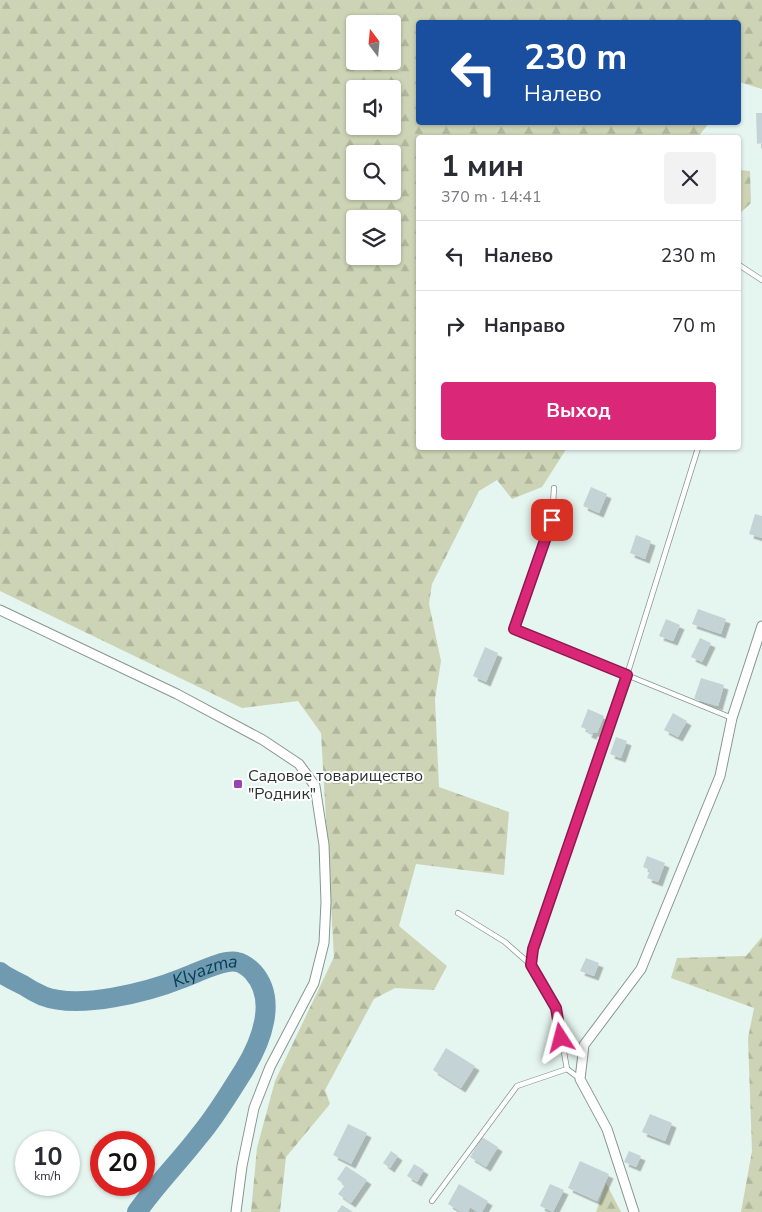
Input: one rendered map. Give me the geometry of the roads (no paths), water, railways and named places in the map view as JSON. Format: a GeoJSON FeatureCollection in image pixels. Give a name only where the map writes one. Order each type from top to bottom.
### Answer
{"type":"FeatureCollection","features":[{"type":"Feature","properties":{"kind":"street"},"geometry":{"type":"LineString","coordinates":[[0,610],[177,694],[263,740],[299,764],[315,786],[324,845],[326,902],[324,943],[314,983],[270,1067],[254,1108],[242,1166],[236,1212]]}},
{"type":"Feature","properties":{"kind":"street"},"geometry":{"type":"LineString","coordinates":[[634,1212],[607,1129],[580,1079],[584,1045],[641,969],[720,776],[732,718],[762,626]]}},
{"type":"Feature","properties":{"kind":"lane"},"geometry":{"type":"LineString","coordinates":[[741,266],[762,280]]}},
{"type":"Feature","properties":{"kind":"lane"},"geometry":{"type":"LineString","coordinates":[[531,965],[533,949],[627,675],[697,450]]}},
{"type":"Feature","properties":{"kind":"lane"},"geometry":{"type":"LineString","coordinates":[[554,488],[552,520],[514,629],[732,718]]}},
{"type":"Feature","properties":{"kind":"lane"},"geometry":{"type":"LineString","coordinates":[[458,913],[505,942],[531,965],[556,1008],[566,1069],[580,1079]]}},
{"type":"Feature","properties":{"kind":"lane"},"geometry":{"type":"LineString","coordinates":[[432,1201],[517,1086],[566,1069]]}},
{"type":"Feature","properties":{"kind":"waterway","name":"Klyazma"},"geometry":{"type":"LineString","coordinates":[[0,972],[43,996],[58,1000],[75,1001],[113,998],[133,994],[217,964],[231,962],[248,967],[260,983],[265,995],[266,1008],[261,1034],[250,1059],[211,1120],[137,1212]]}},
{"type":"Feature","properties":{"kind":"place","name":"Садовое товарищество \"Родник\""},"geometry":{"type":"Point","coordinates":[238,784]}}]}
